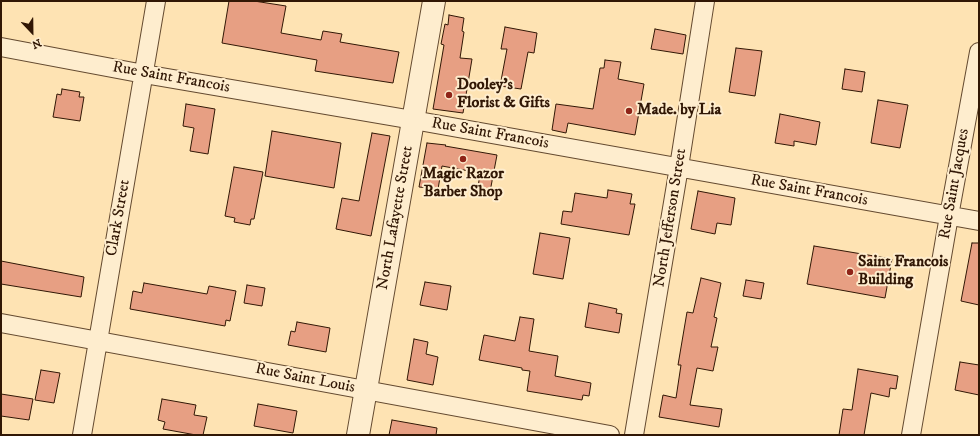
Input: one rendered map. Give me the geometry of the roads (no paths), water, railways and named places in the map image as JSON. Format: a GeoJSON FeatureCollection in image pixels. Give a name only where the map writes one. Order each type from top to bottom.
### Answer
{"type":"FeatureCollection","features":[{"type":"Feature","properties":{"kind":"street","name":"Clark Street"},"geometry":{"type":"LineString","coordinates":[[82,435],[156,1]]}},
{"type":"Feature","properties":{"kind":"street","name":"North Lafayette Street"},"geometry":{"type":"LineString","coordinates":[[358,435],[434,1]]}},
{"type":"Feature","properties":{"kind":"street","name":"North Jefferson Street"},"geometry":{"type":"LineString","coordinates":[[634,435],[705,1]]}},
{"type":"Feature","properties":{"kind":"street","name":"Rue Saint Francois"},"geometry":{"type":"LineString","coordinates":[[1,47],[144,74],[413,120],[979,221]]}},
{"type":"Feature","properties":{"kind":"street","name":"Rue Saint Jacques"},"geometry":{"type":"LineString","coordinates":[[911,435],[979,52]]}},
{"type":"Feature","properties":{"kind":"street","name":"Rue Saint Louis"},"geometry":{"type":"LineString","coordinates":[[1,323],[610,435]]}},
{"type":"Feature","properties":{"kind":"place","name":"Dooley's Florist & Gifts"},"geometry":{"type":"Point","coordinates":[449,95]}},
{"type":"Feature","properties":{"kind":"place","name":"Made. by Lia"},"geometry":{"type":"Point","coordinates":[629,111]}},
{"type":"Feature","properties":{"kind":"place","name":"Magic Razor Barber Shop"},"geometry":{"type":"Point","coordinates":[463,159]}},
{"type":"Feature","properties":{"kind":"place","name":"Saint Francois Building"},"geometry":{"type":"Point","coordinates":[850,272]}}]}
